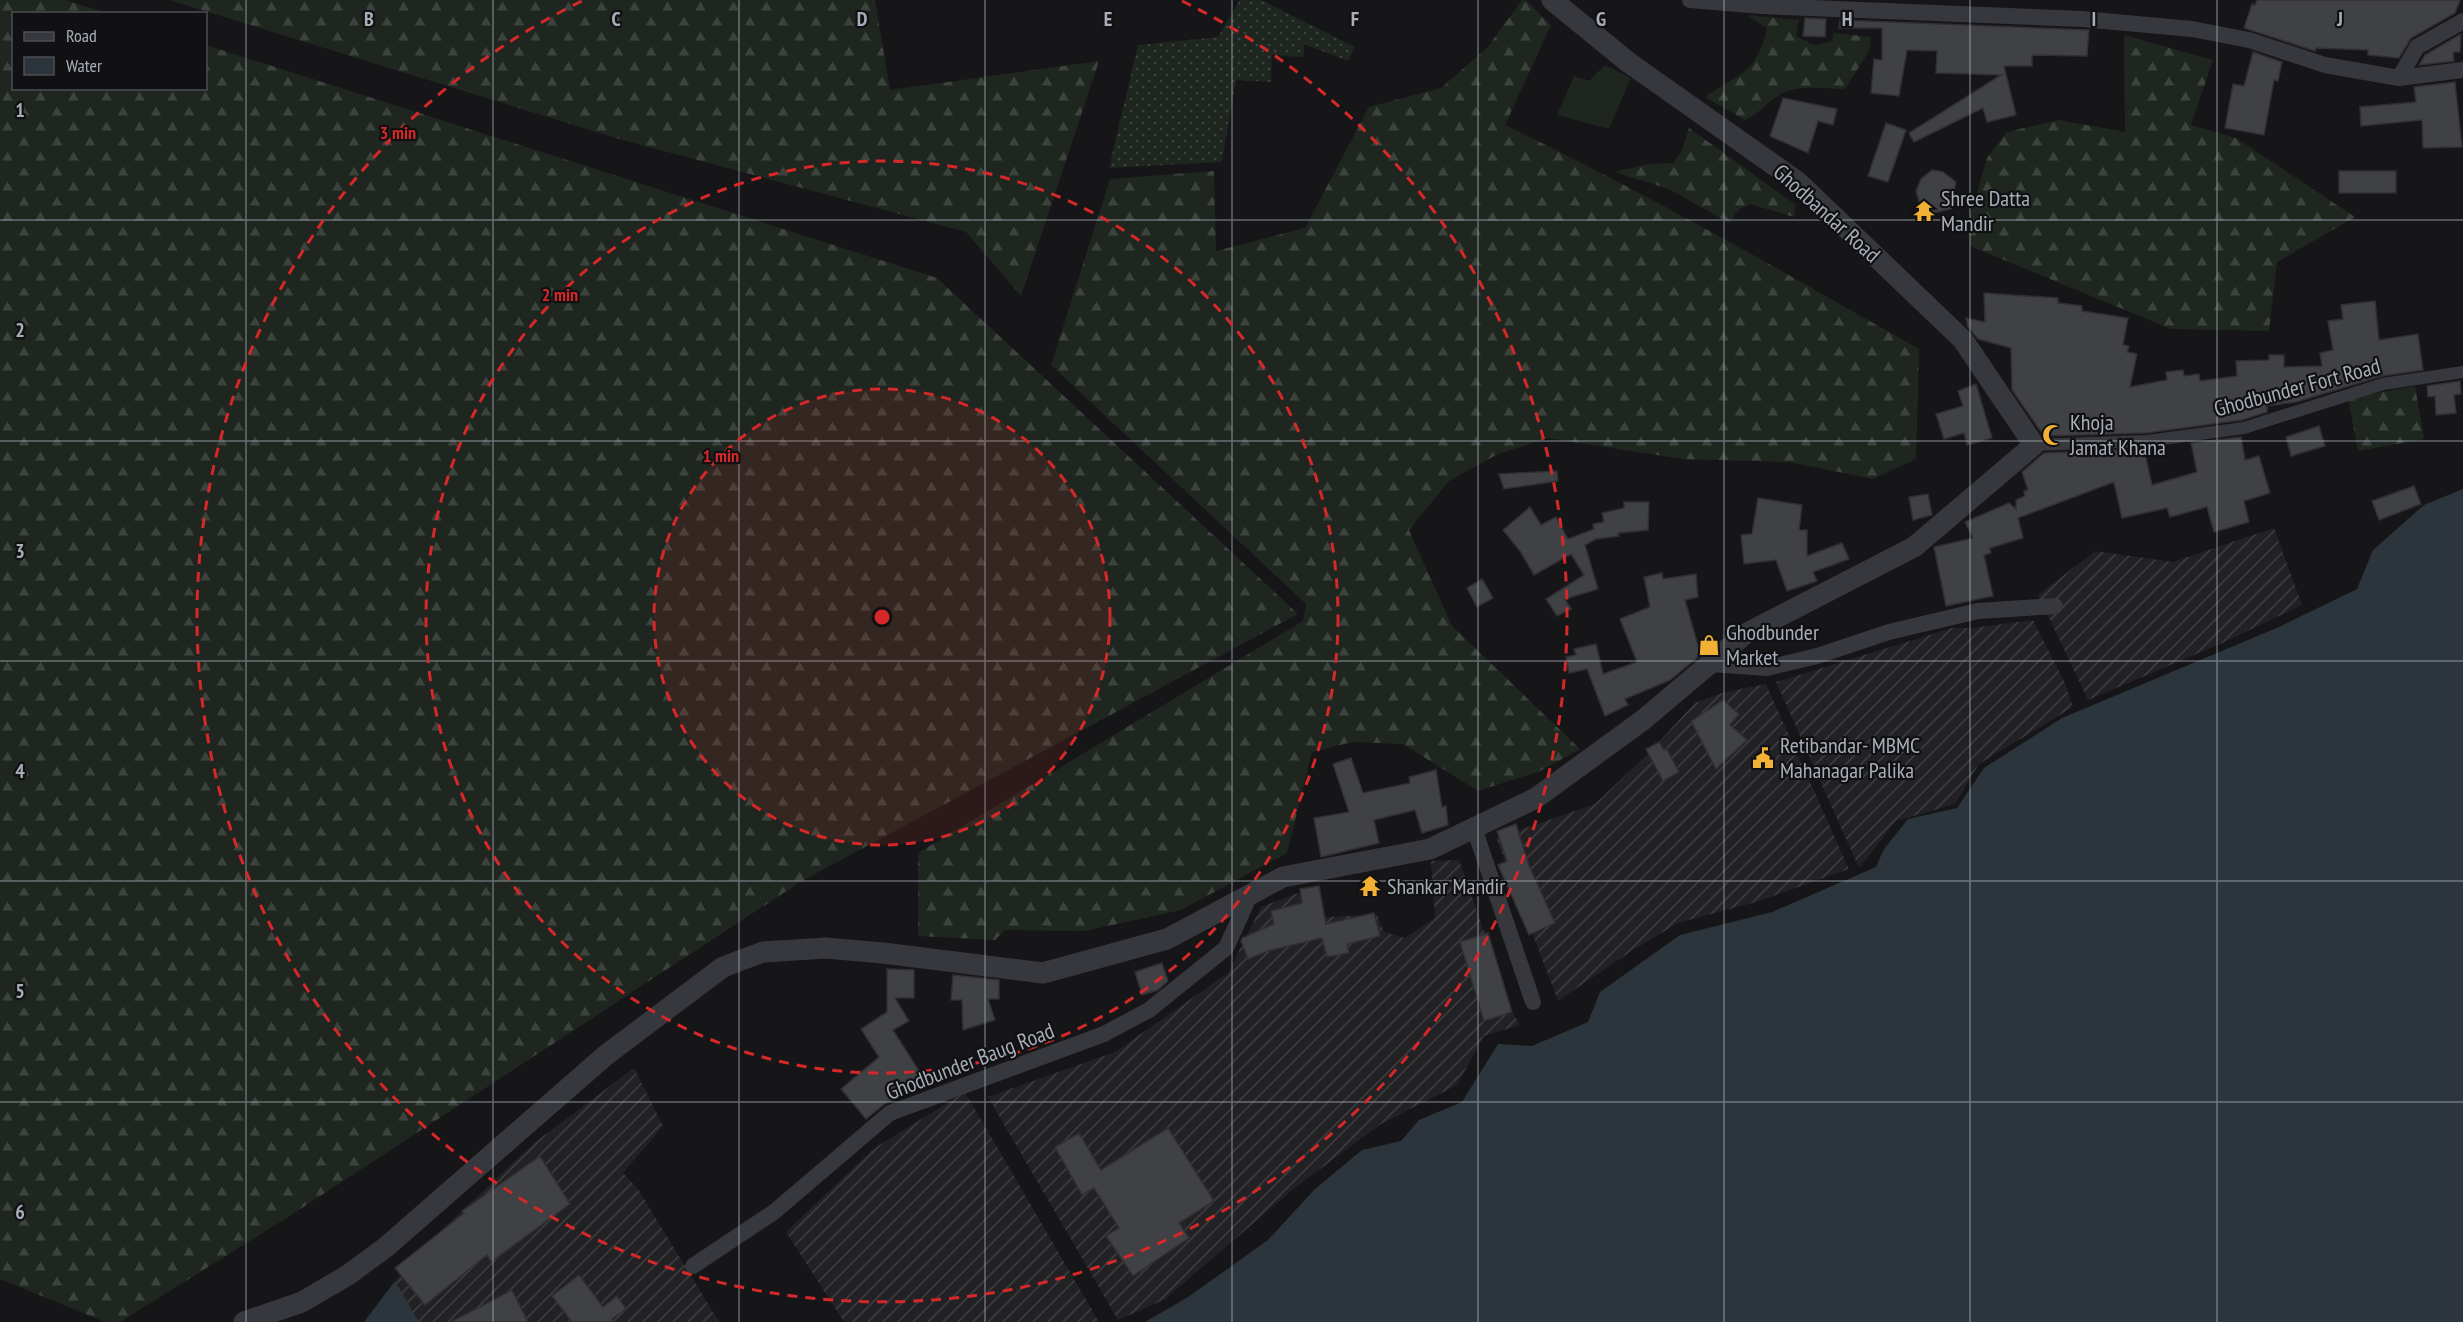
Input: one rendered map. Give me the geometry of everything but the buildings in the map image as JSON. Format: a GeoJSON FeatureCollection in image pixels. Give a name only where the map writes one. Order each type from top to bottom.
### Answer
{"type":"FeatureCollection","features":[{"type":"Feature","properties":{"kind":"street","name":"Ghodbandar Road"},"geometry":{"type":"LineString","coordinates":[[1552,0],[1628,62],[1798,182],[1963,340],[2034,445]]}},
{"type":"Feature","properties":{"kind":"street"},"geometry":{"type":"LineString","coordinates":[[1690,0],[1762,6],[2082,19],[2192,29],[2249,40],[2325,65],[2399,78],[2463,70]]}},
{"type":"Feature","properties":{"kind":"street"},"geometry":{"type":"LineString","coordinates":[[2399,78],[2417,47],[2463,21]]}},
{"type":"Feature","properties":{"kind":"street","name":"Ghodbunder Fort Road"},"geometry":{"type":"LineString","coordinates":[[2034,445],[2147,441],[2244,428],[2383,384],[2463,372]]}},
{"type":"Feature","properties":{"kind":"street"},"geometry":{"type":"LineString","coordinates":[[244,1322],[302,1302],[348,1275],[386,1247],[606,1055],[723,967],[763,952],[826,948],[1043,973],[1167,939],[1283,877],[1430,849],[1536,798],[1643,720],[1745,634],[1914,547],[2034,445]]}},
{"type":"Feature","properties":{"kind":"street"},"geometry":{"type":"LineString","coordinates":[[1710,664],[1767,668],[1817,656],[1889,632],[1978,611],[2055,606]]}},
{"type":"Feature","properties":{"kind":"street"},"geometry":{"type":"LineString","coordinates":[[1474,828],[1533,1002]]}},
{"type":"Feature","properties":{"kind":"street","name":"Ghodbunder Baug Road"},"geometry":{"type":"LineString","coordinates":[[693,1266],[774,1212],[890,1113],[1104,1034],[1149,1010],[1226,948],[1250,895]]}},
{"type":"Feature","properties":{"kind":"shaded area"},"geometry":{"type":"Polygon","coordinates":[[[2274,528],[2302,605],[2220,644],[2088,700],[2038,595],[2095,551],[2173,562],[2274,528]]]}},
{"type":"Feature","properties":{"kind":"shaded area"},"geometry":{"type":"Polygon","coordinates":[[[2033,620],[2064,681],[2073,707],[1979,764],[1955,804],[1896,821],[1859,868],[1776,682],[1952,628],[1972,628],[2033,620]]]}},
{"type":"Feature","properties":{"kind":"shaded area"},"geometry":{"type":"Polygon","coordinates":[[[1766,684],[1849,869],[1756,902],[1678,923],[1633,950],[1558,1001],[1496,838],[1595,804],[1646,756],[1695,703],[1725,692],[1766,684]]]}},
{"type":"Feature","properties":{"kind":"shaded area"},"geometry":{"type":"Polygon","coordinates":[[[1459,860],[1512,1012],[1520,1025],[1484,1036],[1457,1085],[1381,1124],[1292,1190],[1164,1300],[1118,1320],[988,1097],[1115,1052],[1228,973],[1261,907],[1298,893],[1316,918],[1377,914],[1384,932],[1405,938],[1435,918],[1431,861],[1459,860]]]}},
{"type":"Feature","properties":{"kind":"shaded area"},"geometry":{"type":"Polygon","coordinates":[[[634,1068],[663,1126],[623,1173],[638,1189],[719,1322],[417,1322],[395,1281],[416,1254],[533,1144],[634,1068]]]}},
{"type":"Feature","properties":{"kind":"shaded area"},"geometry":{"type":"Polygon","coordinates":[[[965,1092],[1099,1322],[844,1322],[786,1232],[873,1149],[965,1092]]]}},
{"type":"Feature","properties":{"kind":"green space"},"geometry":{"type":"Polygon","coordinates":[[[0,0],[65,0],[104,12],[12,12],[12,90],[207,90],[207,45],[937,278],[1298,614],[802,881],[285,1219],[120,1322],[105,1322],[0,1279],[0,0]]]}},
{"type":"Feature","properties":{"kind":"green space"},"geometry":{"type":"Polygon","coordinates":[[[169,0],[875,0],[890,90],[1099,61],[1021,296],[966,232],[619,139],[169,0]]]}},
{"type":"Feature","properties":{"kind":"green space"},"geometry":{"type":"Polygon","coordinates":[[[1240,0],[1261,0],[1355,47],[1348,61],[1304,44],[1304,57],[1272,55],[1271,82],[1236,80],[1222,162],[1109,168],[1138,45],[1218,37],[1240,0]]]}},
{"type":"Feature","properties":{"kind":"green space"},"geometry":{"type":"Polygon","coordinates":[[[1522,0],[1526,0],[1551,25],[1505,125],[1662,205],[1919,349],[1916,459],[1873,479],[1789,462],[1682,459],[1548,438],[1498,454],[1449,481],[1409,530],[1452,626],[1580,749],[1540,771],[1478,791],[1403,744],[1352,742],[1312,752],[1287,853],[1181,910],[1085,931],[1005,930],[995,940],[918,936],[918,853],[1303,621],[1306,604],[1051,365],[1110,179],[1214,171],[1216,251],[1305,228],[1369,107],[1441,88],[1487,48],[1522,0]]]}},
{"type":"Feature","properties":{"kind":"green space"},"geometry":{"type":"Polygon","coordinates":[[[1747,15],[1799,20],[1796,36],[1814,45],[1831,42],[1834,33],[1871,37],[1869,51],[1845,89],[1794,89],[1774,98],[1745,120],[1705,97],[1745,71],[1758,55],[1767,28],[1747,15]]]}},
{"type":"Feature","properties":{"kind":"green space"},"geometry":{"type":"Polygon","coordinates":[[[2124,35],[2213,60],[2191,125],[2236,138],[2355,217],[2277,262],[2269,331],[2171,329],[1970,246],[1969,220],[1987,158],[2007,132],[2059,120],[2125,132],[2124,35]]]}},
{"type":"Feature","properties":{"kind":"green space"},"geometry":{"type":"Polygon","coordinates":[[[1605,65],[1631,78],[1609,129],[1557,115],[1574,76],[1589,81],[1605,65]]]}},
{"type":"Feature","properties":{"kind":"green space"},"geometry":{"type":"Polygon","coordinates":[[[1689,128],[1796,205],[1794,217],[1750,204],[1739,209],[1729,223],[1669,189],[1614,172],[1648,164],[1674,163],[1682,150],[1689,128]]]}},
{"type":"Feature","properties":{"kind":"green space"},"geometry":{"type":"Polygon","coordinates":[[[2415,386],[2424,439],[2358,451],[2348,398],[2415,386]]]}},
{"type":"Feature","properties":{"kind":"water"},"geometry":{"type":"Polygon","coordinates":[[[2463,489],[2463,1322],[1145,1322],[1188,1297],[1268,1240],[1315,1189],[1362,1150],[1401,1141],[1419,1120],[1462,1102],[1498,1044],[1532,1046],[1588,1022],[1600,992],[1680,935],[1772,912],[1876,867],[1884,849],[1908,819],[1957,808],[1984,768],[2062,718],[2279,627],[2357,589],[2373,550],[2424,505],[2463,489]]]}},
{"type":"Feature","properties":{"kind":"water"},"geometry":{"type":"Polygon","coordinates":[[[395,1281],[419,1322],[364,1322],[395,1281]]]}},
{"type":"Feature","properties":{"kind":"place","name":"Shree Datta Mandir"},"geometry":{"type":"Point","coordinates":[1924,211]}},
{"type":"Feature","properties":{"kind":"place","name":"Khoja Jamat Khana"},"geometry":{"type":"Point","coordinates":[2053,435]}},
{"type":"Feature","properties":{"kind":"place","name":"Ghodbunder Market"},"geometry":{"type":"Point","coordinates":[1709,645]}},
{"type":"Feature","properties":{"kind":"place","name":"Retibandar- MBMC Mahanagar Palika"},"geometry":{"type":"Point","coordinates":[1763,758]}},
{"type":"Feature","properties":{"kind":"place","name":"Shankar Mandir"},"geometry":{"type":"Point","coordinates":[1370,886]}}]}
